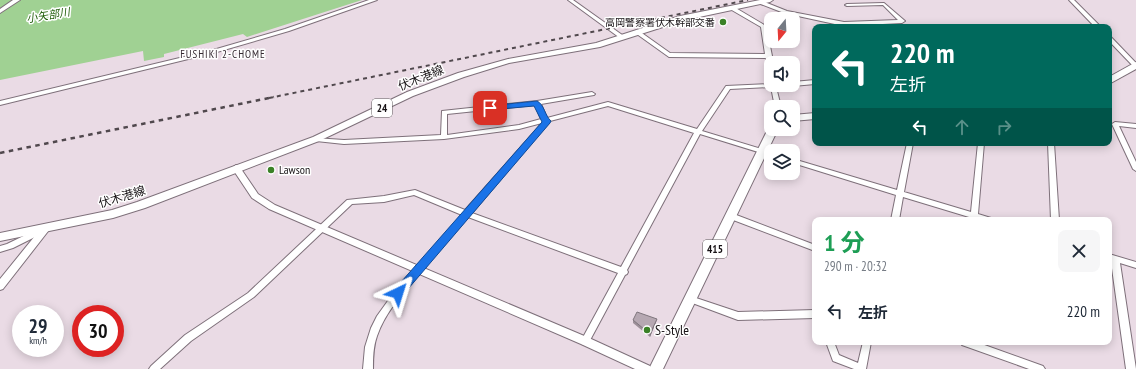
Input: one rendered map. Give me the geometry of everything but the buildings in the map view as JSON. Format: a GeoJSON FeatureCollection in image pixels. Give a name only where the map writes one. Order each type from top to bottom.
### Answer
{"type":"FeatureCollection","features":[{"type":"Feature","properties":{"kind":"highway"},"geometry":{"type":"LineString","coordinates":[[1112,80],[1136,66]]}},
{"type":"Feature","properties":{"kind":"highway"},"geometry":{"type":"LineString","coordinates":[[800,117],[812,116]]}},
{"type":"Feature","properties":{"kind":"highway","name":"415"},"geometry":{"type":"LineString","coordinates":[[656,369],[731,216],[764,157]]}},
{"type":"Feature","properties":{"kind":"main road","name":"伏木港線"},"geometry":{"type":"LineString","coordinates":[[0,237],[113,214],[141,205],[236,168],[316,140],[410,94],[461,75],[508,61],[597,44],[681,19],[770,0]]}},
{"type":"Feature","properties":{"kind":"street"},"geometry":{"type":"LineString","coordinates":[[0,11],[17,0]]}},
{"type":"Feature","properties":{"kind":"street"},"geometry":{"type":"LineString","coordinates":[[0,103],[216,50],[287,30],[374,0]]}},
{"type":"Feature","properties":{"kind":"street"},"geometry":{"type":"LineString","coordinates":[[570,0],[622,37]]}},
{"type":"Feature","properties":{"kind":"street"},"geometry":{"type":"LineString","coordinates":[[1071,0],[1095,24]]}},
{"type":"Feature","properties":{"kind":"street"},"geometry":{"type":"LineString","coordinates":[[760,2],[786,12],[837,24]]}},
{"type":"Feature","properties":{"kind":"street"},"geometry":{"type":"LineString","coordinates":[[847,6],[884,4],[902,21],[868,24]]}},
{"type":"Feature","properties":{"kind":"street"},"geometry":{"type":"LineString","coordinates":[[637,32],[669,55],[769,56],[764,26],[732,8]]}},
{"type":"Feature","properties":{"kind":"street"},"geometry":{"type":"LineString","coordinates":[[1112,41],[1136,66]]}},
{"type":"Feature","properties":{"kind":"street"},"geometry":{"type":"LineString","coordinates":[[800,83],[812,82]]}},
{"type":"Feature","properties":{"kind":"street"},"geometry":{"type":"LineString","coordinates":[[585,341],[624,272],[698,132],[728,87],[764,85]]}},
{"type":"Feature","properties":{"kind":"street"},"geometry":{"type":"LineString","coordinates":[[444,137],[444,112],[537,104],[592,94]]}},
{"type":"Feature","properties":{"kind":"street"},"geometry":{"type":"LineString","coordinates":[[537,104],[546,121]]}},
{"type":"Feature","properties":{"kind":"street"},"geometry":{"type":"LineString","coordinates":[[316,140],[344,142],[444,137],[512,128],[546,121],[608,104],[764,152]]}},
{"type":"Feature","properties":{"kind":"street"},"geometry":{"type":"LineString","coordinates":[[368,369],[372,331],[380,318],[419,269],[546,121]]}},
{"type":"Feature","properties":{"kind":"street"},"geometry":{"type":"LineString","coordinates":[[1136,126],[1115,124],[1136,169]]}},
{"type":"Feature","properties":{"kind":"street"},"geometry":{"type":"LineString","coordinates":[[896,217],[909,146]]}},
{"type":"Feature","properties":{"kind":"street"},"geometry":{"type":"LineString","coordinates":[[974,216],[981,146]]}},
{"type":"Feature","properties":{"kind":"street"},"geometry":{"type":"LineString","coordinates":[[1051,146],[1055,217]]}},
{"type":"Feature","properties":{"kind":"street"},"geometry":{"type":"LineString","coordinates":[[800,163],[978,217]]}},
{"type":"Feature","properties":{"kind":"street"},"geometry":{"type":"LineString","coordinates":[[236,168],[255,196],[272,207],[419,269],[646,369]]}},
{"type":"Feature","properties":{"kind":"street"},"geometry":{"type":"LineString","coordinates":[[154,369],[188,338],[251,295],[350,202],[384,198],[415,192],[467,214],[624,272]]}},
{"type":"Feature","properties":{"kind":"street"},"geometry":{"type":"LineString","coordinates":[[731,216],[812,247]]}},
{"type":"Feature","properties":{"kind":"street"},"geometry":{"type":"LineString","coordinates":[[0,249],[10,246],[46,228]]}},
{"type":"Feature","properties":{"kind":"street"},"geometry":{"type":"LineString","coordinates":[[0,286],[46,228]]}},
{"type":"Feature","properties":{"kind":"street"},"geometry":{"type":"LineString","coordinates":[[1131,369],[1112,258],[1136,265]]}},
{"type":"Feature","properties":{"kind":"street"},"geometry":{"type":"LineString","coordinates":[[690,299],[738,316],[812,314]]}},
{"type":"Feature","properties":{"kind":"street"},"geometry":{"type":"LineString","coordinates":[[831,345],[836,358],[862,368],[866,345]]}},
{"type":"Feature","properties":{"kind":"street"},"geometry":{"type":"LineString","coordinates":[[973,345],[1040,369]]}},
{"type":"Feature","properties":{"kind":"water","name":"小矢部川"},"geometry":{"type":"Polygon","coordinates":[[[0,0],[362,0],[247,37],[243,34],[164,54],[164,57],[144,61],[143,51],[0,80],[0,0]]]}},
{"type":"Feature","properties":{"kind":"railway"},"geometry":{"type":"LineString","coordinates":[[269,98],[748,0]]}},
{"type":"Feature","properties":{"kind":"railway"},"geometry":{"type":"LineString","coordinates":[[0,153],[274,97]]}},
{"type":"Feature","properties":{"kind":"place","name":"高岡警察署伏木幹部交番"},"geometry":{"type":"Point","coordinates":[723,22]}},
{"type":"Feature","properties":{"kind":"place","name":"Lawson"},"geometry":{"type":"Point","coordinates":[271,170]}},
{"type":"Feature","properties":{"kind":"place","name":"S-Style"},"geometry":{"type":"Point","coordinates":[647,330]}},
{"type":"Feature","properties":{"kind":"district","name":"FUSHIKI 2-CHOME"},"geometry":{"type":"Point","coordinates":[223,54]}},
{"type":"Feature","properties":{"kind":"route"},"geometry":{"type":"LineString","coordinates":[[398,293],[547,121],[545,121],[537,104],[490,108]]}}]}
